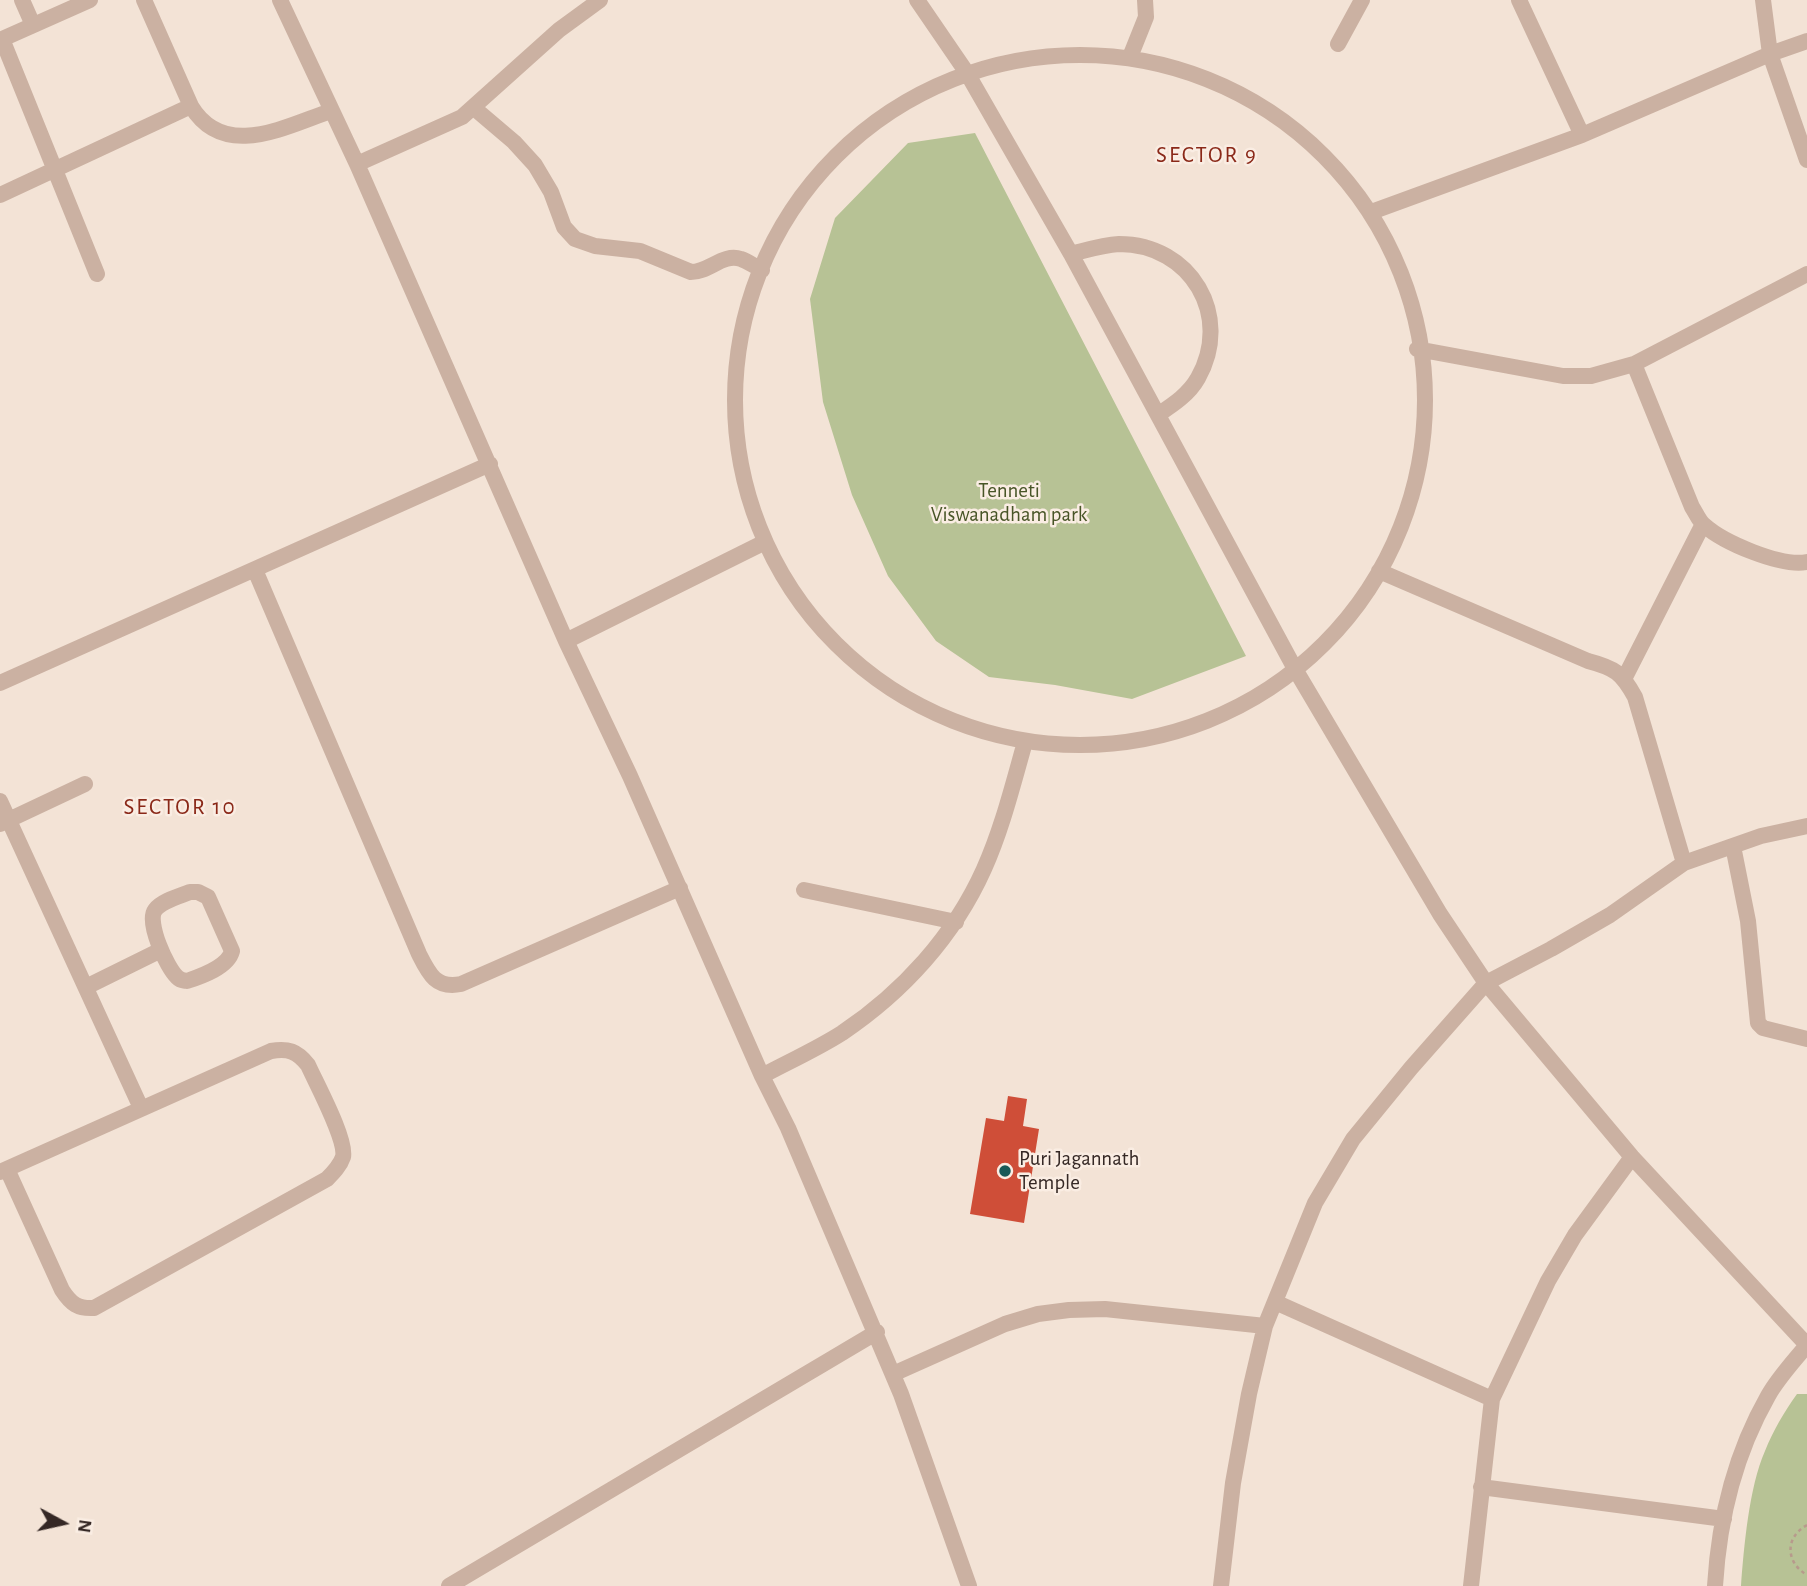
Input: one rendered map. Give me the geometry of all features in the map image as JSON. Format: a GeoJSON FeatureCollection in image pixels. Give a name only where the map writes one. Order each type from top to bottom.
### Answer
{"type":"FeatureCollection","features":[{"type":"Feature","properties":{"kind":"street"},"geometry":{"type":"LineString","coordinates":[[22,0],[33,25]]}},
{"type":"Feature","properties":{"kind":"street"},"geometry":{"type":"LineString","coordinates":[[90,0],[1,40],[97,274]]}},
{"type":"Feature","properties":{"kind":"street"},"geometry":{"type":"LineString","coordinates":[[144,0],[191,106],[198,117],[211,127],[224,134],[242,138],[266,133],[331,111]]}},
{"type":"Feature","properties":{"kind":"street"},"geometry":{"type":"LineString","coordinates":[[280,0],[357,164],[491,464],[566,641],[680,888],[877,1332],[969,1586]]}},
{"type":"Feature","properties":{"kind":"street"},"geometry":{"type":"LineString","coordinates":[[357,164],[445,127],[474,108],[544,43],[600,0]]}},
{"type":"Feature","properties":{"kind":"street"},"geometry":{"type":"LineString","coordinates":[[917,0],[967,73],[1071,254],[1295,669],[1440,914],[1486,983],[1632,1157],[1807,1345],[1769,1395],[1736,1464],[1717,1557],[1715,1586]]}},
{"type":"Feature","properties":{"kind":"street"},"geometry":{"type":"LineString","coordinates":[[1130,57],[1146,17],[1145,0]]}},
{"type":"Feature","properties":{"kind":"street"},"geometry":{"type":"LineString","coordinates":[[1338,44],[1362,0]]}},
{"type":"Feature","properties":{"kind":"street"},"geometry":{"type":"LineString","coordinates":[[1519,0],[1582,135]]}},
{"type":"Feature","properties":{"kind":"street"},"geometry":{"type":"LineString","coordinates":[[1763,0],[1770,54],[1807,160]]}},
{"type":"Feature","properties":{"kind":"street"},"geometry":{"type":"LineString","coordinates":[[1374,212],[1582,135],[1770,54],[1807,41]]}},
{"type":"Feature","properties":{"kind":"street"},"geometry":{"type":"LineString","coordinates":[[1044,56],[1130,57],[1194,69],[1265,98],[1306,130],[1374,212],[1410,301],[1423,388],[1412,473],[1379,571],[1342,623],[1295,669],[1221,719],[1160,743],[1082,751],[1025,742],[935,711],[870,675],[806,615],[761,544],[741,484],[737,417],[748,313],[762,270],[797,208],[835,158],[905,102],[967,73],[1044,56]]}},
{"type":"Feature","properties":{"kind":"street"},"geometry":{"type":"LineString","coordinates":[[0,195],[191,106]]}},
{"type":"Feature","properties":{"kind":"street"},"geometry":{"type":"LineString","coordinates":[[474,108],[536,165],[551,192],[564,226],[575,239],[595,246],[640,251],[691,272],[699,272],[732,258],[741,259],[762,270]]}},
{"type":"Feature","properties":{"kind":"street"},"geometry":{"type":"LineString","coordinates":[[1071,254],[1110,245],[1146,248],[1165,254],[1186,270],[1201,290],[1209,314],[1212,337],[1206,361],[1197,380],[1183,398],[1159,414]]}},
{"type":"Feature","properties":{"kind":"street"},"geometry":{"type":"LineString","coordinates":[[1417,349],[1563,376],[1591,376],[1634,364],[1807,274]]}},
{"type":"Feature","properties":{"kind":"street"},"geometry":{"type":"LineString","coordinates":[[1634,364],[1692,507],[1703,524],[1717,535],[1753,552],[1777,560],[1807,562]]}},
{"type":"Feature","properties":{"kind":"street"},"geometry":{"type":"LineString","coordinates":[[0,683],[491,464]]}},
{"type":"Feature","properties":{"kind":"street"},"geometry":{"type":"LineString","coordinates":[[1625,677],[1703,524]]}},
{"type":"Feature","properties":{"kind":"street"},"geometry":{"type":"LineString","coordinates":[[566,641],[761,544]]}},
{"type":"Feature","properties":{"kind":"street"},"geometry":{"type":"LineString","coordinates":[[256,570],[419,954],[434,978],[443,985],[461,984],[680,888]]}},
{"type":"Feature","properties":{"kind":"street"},"geometry":{"type":"LineString","coordinates":[[1379,571],[1588,661],[1609,666],[1625,677],[1635,697],[1684,863]]}},
{"type":"Feature","properties":{"kind":"street"},"geometry":{"type":"LineString","coordinates":[[762,1076],[842,1033],[880,1004],[920,967],[956,922],[984,868],[1025,742]]}},
{"type":"Feature","properties":{"kind":"street"},"geometry":{"type":"LineString","coordinates":[[4,822],[85,784]]}},
{"type":"Feature","properties":{"kind":"street"},"geometry":{"type":"LineString","coordinates":[[0,801],[4,822],[86,987],[141,1108]]}},
{"type":"Feature","properties":{"kind":"street"},"geometry":{"type":"LineString","coordinates":[[1220,1586],[1233,1483],[1265,1326],[1315,1203],[1353,1139],[1486,983],[1610,915],[1684,863],[1761,835],[1807,826]]}},
{"type":"Feature","properties":{"kind":"street"},"geometry":{"type":"LineString","coordinates":[[1733,846],[1748,921],[1758,1023],[1772,1031],[1807,1039]]}},
{"type":"Feature","properties":{"kind":"street"},"geometry":{"type":"LineString","coordinates":[[804,890],[956,922]]}},
{"type":"Feature","properties":{"kind":"street"},"geometry":{"type":"LineString","coordinates":[[190,892],[203,893],[208,897],[232,951],[227,961],[193,979],[182,980],[175,975],[161,950],[152,923],[155,910],[190,892]]}},
{"type":"Feature","properties":{"kind":"street"},"geometry":{"type":"LineString","coordinates":[[86,987],[161,950]]}},
{"type":"Feature","properties":{"kind":"street"},"geometry":{"type":"LineString","coordinates":[[290,1049],[300,1054],[308,1065],[342,1140],[343,1156],[337,1169],[327,1179],[94,1308],[82,1309],[70,1303],[62,1290],[4,1170],[141,1108],[271,1051],[290,1049]]}},
{"type":"Feature","properties":{"kind":"street"},"geometry":{"type":"LineString","coordinates":[[1471,1586],[1492,1399],[1548,1281],[1575,1235],[1632,1157]]}},
{"type":"Feature","properties":{"kind":"street"},"geometry":{"type":"LineString","coordinates":[[1275,1302],[1492,1399]]}},
{"type":"Feature","properties":{"kind":"street"},"geometry":{"type":"LineString","coordinates":[[892,1374],[1005,1324],[1038,1314],[1069,1310],[1105,1309],[1265,1326]]}},
{"type":"Feature","properties":{"kind":"street"},"geometry":{"type":"LineString","coordinates":[[449,1586],[877,1332]]}},
{"type":"Feature","properties":{"kind":"street"},"geometry":{"type":"LineString","coordinates":[[1481,1487],[1724,1519]]}},
{"type":"Feature","properties":{"kind":"path"},"geometry":{"type":"LineString","coordinates":[[1807,1525],[1798,1530],[1793,1538],[1790,1555],[1793,1563],[1807,1575]]}},
{"type":"Feature","properties":{"kind":"green space","name":"Tenneti Viswanadham park"},"geometry":{"type":"Polygon","coordinates":[[[975,133],[1246,656],[1132,699],[1055,685],[989,677],[936,641],[888,576],[852,495],[823,402],[810,299],[835,218],[908,143],[975,133]]]}},
{"type":"Feature","properties":{"kind":"green space"},"geometry":{"type":"Polygon","coordinates":[[[1797,1394],[1807,1394],[1807,1586],[1741,1586],[1748,1517],[1759,1466],[1775,1429],[1797,1394]]]}},
{"type":"Feature","properties":{"kind":"building","name":"Puri Jagannath Temple"},"geometry":{"type":"Polygon","coordinates":[[[1008,1096],[1027,1099],[1023,1126],[1039,1129],[1024,1223],[970,1214],[986,1118],[1004,1121],[1008,1096]]]}},
{"type":"Feature","properties":{"kind":"place","name":"Puri Jagannath Temple"},"geometry":{"type":"Point","coordinates":[1005,1171]}},
{"type":"Feature","properties":{"kind":"district","name":"SECTOR 9"},"geometry":{"type":"Point","coordinates":[1207,155]}},
{"type":"Feature","properties":{"kind":"district","name":"SECTOR 10"},"geometry":{"type":"Point","coordinates":[180,807]}}]}
